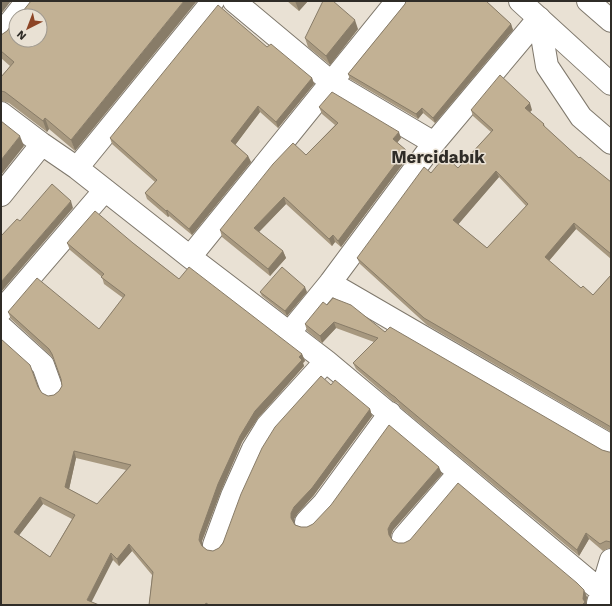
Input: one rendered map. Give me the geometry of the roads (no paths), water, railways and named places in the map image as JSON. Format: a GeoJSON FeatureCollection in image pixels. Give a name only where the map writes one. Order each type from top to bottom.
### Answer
{"type":"FeatureCollection","features":[{"type":"Feature","properties":{"kind":"street"},"geometry":{"type":"LineString","coordinates":[[1,34],[27,1]]}},
{"type":"Feature","properties":{"kind":"street"},"geometry":{"type":"LineString","coordinates":[[77,168],[213,1]]}},
{"type":"Feature","properties":{"kind":"street"},"geometry":{"type":"LineString","coordinates":[[234,1],[331,82],[434,143]]}},
{"type":"Feature","properties":{"kind":"street"},"geometry":{"type":"LineString","coordinates":[[190,257],[397,1]]}},
{"type":"Feature","properties":{"kind":"street"},"geometry":{"type":"LineString","coordinates":[[520,1],[611,84]]}},
{"type":"Feature","properties":{"kind":"street"},"geometry":{"type":"LineString","coordinates":[[588,1],[611,22]]}},
{"type":"Feature","properties":{"kind":"street"},"geometry":{"type":"LineString","coordinates":[[289,333],[330,283],[434,143],[539,18]]}},
{"type":"Feature","properties":{"kind":"street"},"geometry":{"type":"LineString","coordinates":[[539,18],[547,66],[581,116],[611,144]]}},
{"type":"Feature","properties":{"kind":"street"},"geometry":{"type":"LineString","coordinates":[[1,113],[77,168],[326,361],[603,597],[611,560]]}},
{"type":"Feature","properties":{"kind":"street"},"geometry":{"type":"LineString","coordinates":[[1,195],[42,144]]}},
{"type":"Feature","properties":{"kind":"street"},"geometry":{"type":"LineString","coordinates":[[1,311],[105,190]]}},
{"type":"Feature","properties":{"kind":"street"},"geometry":{"type":"LineString","coordinates":[[330,283],[611,446]]}},
{"type":"Feature","properties":{"kind":"street"},"geometry":{"type":"LineString","coordinates":[[1,327],[44,365],[52,390]]}},
{"type":"Feature","properties":{"kind":"street"},"geometry":{"type":"LineString","coordinates":[[214,545],[232,496],[254,449],[267,426],[326,361]]}},
{"type":"Feature","properties":{"kind":"street"},"geometry":{"type":"LineString","coordinates":[[306,522],[324,502],[390,414]]}},
{"type":"Feature","properties":{"kind":"street"},"geometry":{"type":"LineString","coordinates":[[403,538],[459,473]]}},
{"type":"Feature","properties":{"kind":"district","name":"Mercidabık"},"geometry":{"type":"Point","coordinates":[438,157]}}]}
